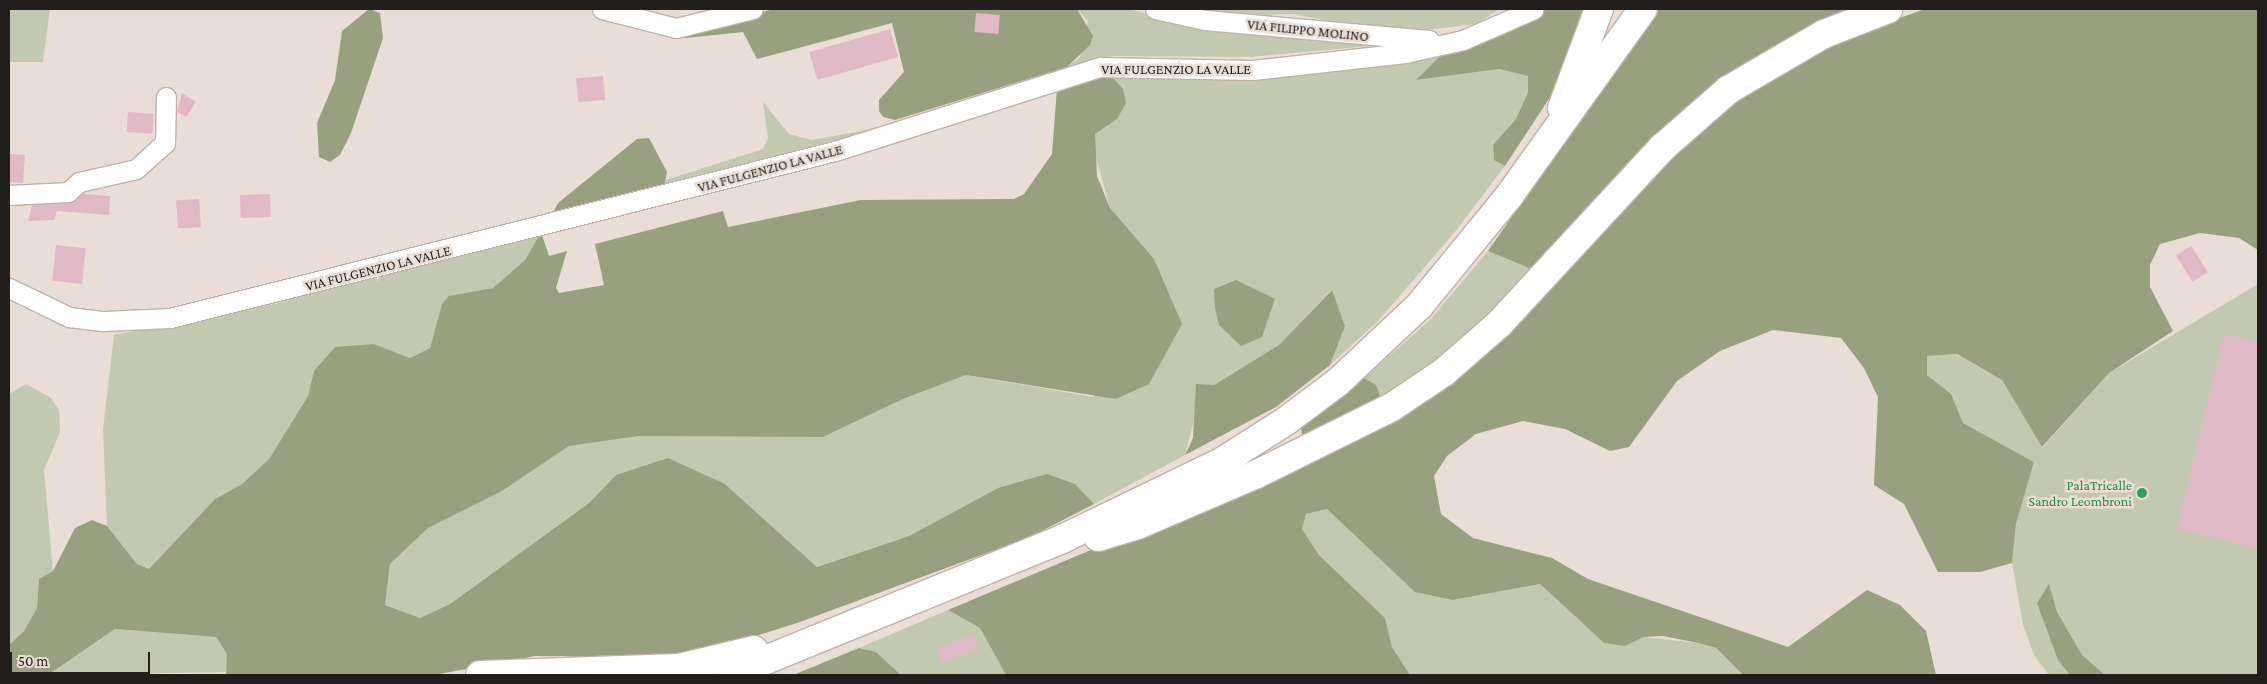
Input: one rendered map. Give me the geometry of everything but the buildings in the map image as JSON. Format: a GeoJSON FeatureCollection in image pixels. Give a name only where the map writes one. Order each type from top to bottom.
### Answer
{"type":"FeatureCollection","features":[{"type":"Feature","properties":{"kind":"highway"},"geometry":{"type":"LineString","coordinates":[[1558,129],[1565,95],[1599,9]]}},
{"type":"Feature","properties":{"kind":"highway"},"geometry":{"type":"LineString","coordinates":[[729,675],[806,647],[1003,565],[1223,461],[1338,382],[1419,306],[1558,129],[1643,9]]}},
{"type":"Feature","properties":{"kind":"highway"},"geometry":{"type":"LineString","coordinates":[[1003,565],[1138,525],[1327,443],[1392,407],[1444,372],[1499,324],[1662,148],[1728,90],[1824,34],[1888,9]]}},
{"type":"Feature","properties":{"kind":"highway"},"geometry":{"type":"LineString","coordinates":[[480,675],[678,668],[750,650],[806,647]]}},
{"type":"Feature","properties":{"kind":"street"},"geometry":{"type":"LineString","coordinates":[[602,9],[676,28],[752,9]]}},
{"type":"Feature","properties":{"kind":"street","name":"VIA FILIPPO MOLINO"},"geometry":{"type":"LineString","coordinates":[[1155,9],[1205,20],[1388,39],[1463,40]]}},
{"type":"Feature","properties":{"kind":"street","name":"VIA FULGENZIO LA VALLE"},"geometry":{"type":"LineString","coordinates":[[9,288],[69,317],[104,321],[170,318],[825,154],[1100,67],[1253,70],[1405,53],[1463,40],[1534,9]]}},
{"type":"Feature","properties":{"kind":"street"},"geometry":{"type":"LineString","coordinates":[[9,195],[68,192],[79,182],[136,169],[165,142],[166,97]]}},
{"type":"Feature","properties":{"kind":"green space"},"geometry":{"type":"Polygon","coordinates":[[[9,9],[50,9],[43,62],[9,62],[9,9]]]}},
{"type":"Feature","properties":{"kind":"green space"},"geometry":{"type":"Polygon","coordinates":[[[369,9],[380,13],[383,38],[351,133],[340,155],[330,162],[319,157],[317,123],[335,80],[342,31],[369,9]]]}},
{"type":"Feature","properties":{"kind":"green space"},"geometry":{"type":"Polygon","coordinates":[[[773,9],[1077,9],[1093,36],[1090,45],[1067,67],[895,120],[883,117],[879,111],[879,100],[904,72],[892,23],[757,59],[743,32],[686,38],[670,30],[712,28],[773,9]]]}},
{"type":"Feature","properties":{"kind":"green space"},"geometry":{"type":"Polygon","coordinates":[[[1077,9],[1127,9],[1159,16],[1403,43],[1250,57],[1112,56],[1067,67],[1080,57],[1088,21],[1077,9]]]}},
{"type":"Feature","properties":{"kind":"green space"},"geometry":{"type":"Polygon","coordinates":[[[1181,9],[1498,10],[1476,24],[1426,30],[1372,29],[1293,14],[1243,16],[1181,9]]]}},
{"type":"Feature","properties":{"kind":"green space"},"geometry":{"type":"Polygon","coordinates":[[[1546,9],[1593,9],[1569,68],[1505,166],[1494,160],[1493,145],[1516,119],[1528,92],[1528,76],[1499,69],[1416,80],[1441,55],[1504,35],[1546,9]]]}},
{"type":"Feature","properties":{"kind":"green space"},"geometry":{"type":"Polygon","coordinates":[[[1657,9],[1861,9],[1792,39],[1541,273],[1488,251],[1657,9]]]}},
{"type":"Feature","properties":{"kind":"green space"},"geometry":{"type":"Polygon","coordinates":[[[1925,9],[2258,9],[2258,250],[2239,238],[2200,233],[2160,244],[2150,265],[2150,287],[2173,331],[2109,373],[2042,447],[2002,380],[1957,354],[1927,356],[1927,375],[1951,394],[1963,423],[2034,462],[2016,524],[2012,563],[1980,572],[1938,572],[1904,504],[1874,485],[1878,397],[1864,368],[1841,338],[1773,330],[1720,351],[1677,381],[1629,447],[1610,451],[1565,429],[1523,421],[1476,434],[1447,456],[1434,476],[1441,514],[1473,538],[1552,558],[1588,579],[1788,647],[1867,590],[1900,605],[1926,631],[1936,675],[1743,675],[1716,648],[1698,643],[1663,636],[1644,637],[1625,646],[1604,643],[1540,584],[1453,600],[1415,592],[1327,509],[1306,514],[1302,529],[1319,555],[1385,618],[1392,647],[1410,675],[1006,675],[980,628],[948,610],[1350,441],[1553,279],[1732,95],[1816,48],[1925,9]]]}},
{"type":"Feature","properties":{"kind":"green space"},"geometry":{"type":"Polygon","coordinates":[[[1441,55],[1416,80],[1499,69],[1528,76],[1528,92],[1516,119],[1493,145],[1494,160],[1505,166],[1454,233],[1379,320],[1330,365],[1345,326],[1331,290],[1279,345],[1214,385],[1196,412],[1185,455],[1094,504],[1075,484],[998,488],[909,536],[817,567],[725,484],[616,475],[589,503],[450,604],[420,618],[385,605],[390,564],[428,528],[502,491],[569,446],[639,436],[823,437],[903,399],[966,375],[1094,397],[1130,234],[1110,208],[1093,147],[1095,133],[1117,119],[1108,73],[1376,64],[1441,55]]]}},
{"type":"Feature","properties":{"kind":"green space"},"geometry":{"type":"Polygon","coordinates":[[[1108,73],[1123,89],[1126,103],[1117,119],[1095,134],[1097,176],[1110,208],[1154,259],[1182,324],[1149,384],[1116,399],[966,375],[903,399],[823,437],[639,436],[569,446],[502,491],[428,528],[390,564],[385,605],[420,618],[450,604],[589,503],[616,475],[668,458],[725,484],[817,567],[909,536],[998,488],[1047,474],[1075,484],[1094,504],[1030,537],[797,623],[688,657],[535,656],[434,675],[226,675],[227,654],[216,637],[115,629],[48,675],[9,675],[9,645],[24,631],[37,608],[39,579],[53,571],[75,528],[92,520],[107,526],[137,564],[149,569],[215,499],[242,484],[269,459],[308,396],[314,371],[335,347],[374,344],[410,358],[430,348],[442,304],[449,296],[493,288],[525,260],[541,232],[549,256],[567,251],[556,288],[559,293],[604,285],[595,244],[723,211],[728,227],[861,200],[1014,199],[1024,194],[1052,154],[1057,88],[1108,73]]]}},
{"type":"Feature","properties":{"kind":"green space"},"geometry":{"type":"Polygon","coordinates":[[[763,102],[789,134],[812,140],[872,129],[853,139],[664,188],[666,180],[763,149],[768,138],[763,102]]]}},
{"type":"Feature","properties":{"kind":"green space"},"geometry":{"type":"Polygon","coordinates":[[[649,138],[667,172],[664,188],[550,219],[558,203],[637,139],[649,138]]]}},
{"type":"Feature","properties":{"kind":"green space"},"geometry":{"type":"Polygon","coordinates":[[[541,232],[525,260],[493,288],[449,297],[442,304],[430,348],[410,358],[374,344],[314,371],[308,396],[269,459],[242,484],[215,499],[149,569],[137,564],[107,526],[103,429],[114,335],[274,304],[541,232]]]}},
{"type":"Feature","properties":{"kind":"green space"},"geometry":{"type":"Polygon","coordinates":[[[1488,251],[1541,273],[1383,404],[1364,378],[1430,320],[1488,251]]]}},
{"type":"Feature","properties":{"kind":"green space"},"geometry":{"type":"Polygon","coordinates":[[[1236,280],[1275,299],[1262,337],[1241,346],[1219,325],[1215,308],[1214,289],[1236,280]]]}},
{"type":"Feature","properties":{"kind":"green space","name":"PalaTricalle Sandro Leombroni"},"geometry":{"type":"Polygon","coordinates":[[[2258,284],[2258,675],[2049,675],[2034,655],[2023,625],[2012,563],[2016,524],[2034,462],[1963,423],[1951,395],[1927,375],[1927,356],[1956,354],[2002,380],[2043,447],[2109,373],[2258,284]]]}},
{"type":"Feature","properties":{"kind":"green space"},"geometry":{"type":"Polygon","coordinates":[[[1332,290],[1345,326],[1330,365],[1276,407],[1185,455],[1193,438],[1196,384],[1214,385],[1279,345],[1332,290]]]}},
{"type":"Feature","properties":{"kind":"green space"},"geometry":{"type":"Polygon","coordinates":[[[1364,378],[1376,385],[1383,404],[1302,437],[1301,424],[1364,378]]]}},
{"type":"Feature","properties":{"kind":"green space"},"geometry":{"type":"Polygon","coordinates":[[[26,384],[51,398],[59,410],[60,432],[44,470],[53,571],[39,580],[37,608],[24,631],[9,645],[9,394],[26,384]]]}},
{"type":"Feature","properties":{"kind":"green space"},"geometry":{"type":"Polygon","coordinates":[[[1327,509],[1453,600],[1540,584],[1584,625],[1625,646],[1644,637],[1698,643],[1715,648],[1743,675],[1410,675],[1392,647],[1385,618],[1319,555],[1302,529],[1306,514],[1327,509]]]}},
{"type":"Feature","properties":{"kind":"green space"},"geometry":{"type":"Polygon","coordinates":[[[2049,584],[2057,612],[2082,655],[2105,675],[2070,675],[2058,660],[2037,603],[2049,584]]]}},
{"type":"Feature","properties":{"kind":"green space"},"geometry":{"type":"Polygon","coordinates":[[[948,610],[980,628],[1006,675],[901,675],[876,652],[859,648],[948,610]]]}},
{"type":"Feature","properties":{"kind":"green space"},"geometry":{"type":"Polygon","coordinates":[[[115,629],[216,637],[227,654],[229,672],[48,675],[115,629]]]}},
{"type":"Feature","properties":{"kind":"green space"},"geometry":{"type":"Polygon","coordinates":[[[859,648],[876,652],[901,675],[793,675],[859,648]]]}},
{"type":"Feature","properties":{"kind":"place","name":"PalaTricalle Sandro Leombroni"},"geometry":{"type":"Point","coordinates":[2142,493]}}]}
